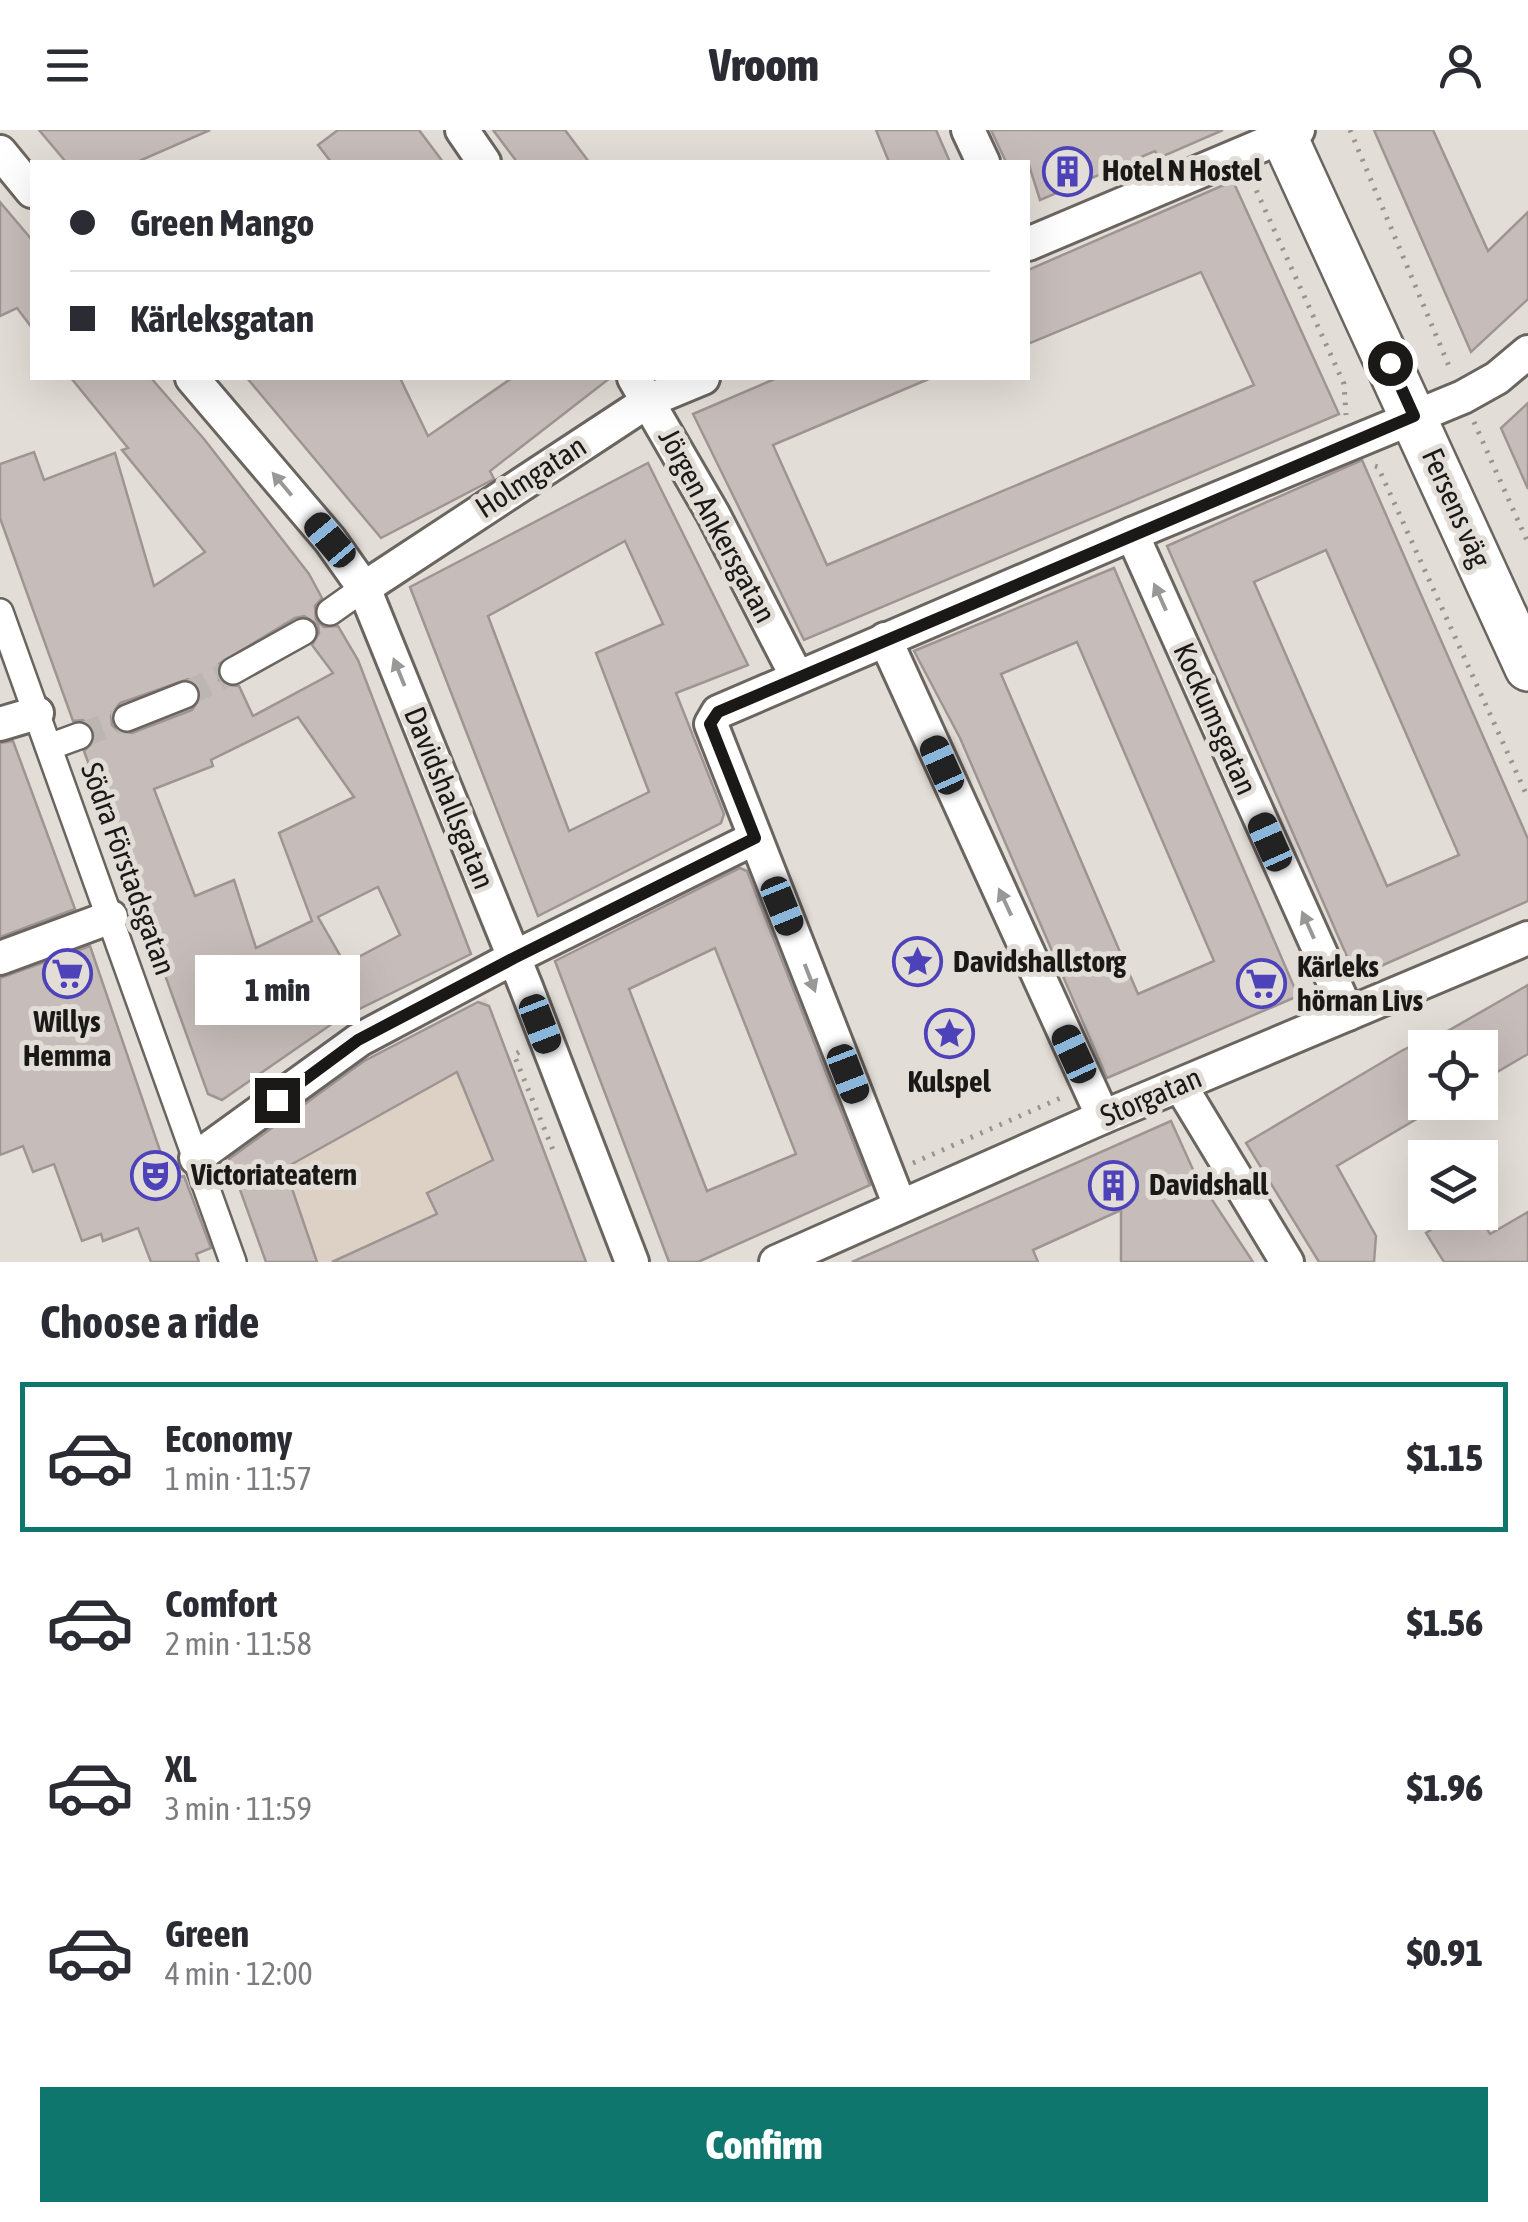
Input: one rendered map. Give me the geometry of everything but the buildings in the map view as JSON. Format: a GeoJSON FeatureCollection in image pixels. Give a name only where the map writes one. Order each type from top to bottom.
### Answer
{"type":"FeatureCollection","features":[{"type":"Feature","properties":{"kind":"main road","name":"Fersens väg"},"geometry":{"type":"LineString","coordinates":[[1288,132],[1528,668]]}},
{"type":"Feature","properties":{"kind":"street"},"geometry":{"type":"LineString","coordinates":[[462,130],[483,160]]}},
{"type":"Feature","properties":{"kind":"street"},"geometry":{"type":"LineString","coordinates":[[968,130],[982,160]]}},
{"type":"Feature","properties":{"kind":"street"},"geometry":{"type":"LineString","coordinates":[[1030,243],[1288,132]]}},
{"type":"Feature","properties":{"kind":"street"},"geometry":{"type":"LineString","coordinates":[[0,152],[30,188]]}},
{"type":"Feature","properties":{"kind":"street"},"geometry":{"type":"LineString","coordinates":[[900,1206],[710,724],[718,712],[1462,396],[1497,378],[1528,352]]}},
{"type":"Feature","properties":{"kind":"street","name":"Davidshallsgatan"},"geometry":{"type":"LineString","coordinates":[[194,380],[330,540],[364,588],[632,1262]]}},
{"type":"Feature","properties":{"kind":"street","name":"Holmgatan"},"geometry":{"type":"LineString","coordinates":[[364,588],[642,388],[691,380]]}},
{"type":"Feature","properties":{"kind":"street","name":"Jörgen Ankersgatan"},"geometry":{"type":"LineString","coordinates":[[642,388],[797,677]]}},
{"type":"Feature","properties":{"kind":"street","name":"Kockumsgatan"},"geometry":{"type":"LineString","coordinates":[[1132,534],[1348,1014]]}},
{"type":"Feature","properties":{"kind":"street"},"geometry":{"type":"LineString","coordinates":[[330,612],[364,588]]}},
{"type":"Feature","properties":{"kind":"street","name":"Södra Förstadsgatan"},"geometry":{"type":"LineString","coordinates":[[0,612],[233,1262]]}},
{"type":"Feature","properties":{"kind":"street"},"geometry":{"type":"LineString","coordinates":[[233,672],[303,632]]}},
{"type":"Feature","properties":{"kind":"street"},"geometry":{"type":"LineString","coordinates":[[885,639],[1103,1117]]}},
{"type":"Feature","properties":{"kind":"street"},"geometry":{"type":"LineString","coordinates":[[127,718],[185,695]]}},
{"type":"Feature","properties":{"kind":"street"},"geometry":{"type":"LineString","coordinates":[[0,724],[37,713]]}},
{"type":"Feature","properties":{"kind":"street"},"geometry":{"type":"LineString","coordinates":[[49,746],[79,736]]}},
{"type":"Feature","properties":{"kind":"street"},"geometry":{"type":"LineString","coordinates":[[196,1158],[358,1040],[755,838]]}},
{"type":"Feature","properties":{"kind":"street"},"geometry":{"type":"LineString","coordinates":[[0,958],[111,916]]}},
{"type":"Feature","properties":{"kind":"street","name":"Storgatan"},"geometry":{"type":"LineString","coordinates":[[776,1262],[1103,1117],[1528,938]]}},
{"type":"Feature","properties":{"kind":"street"},"geometry":{"type":"LineString","coordinates":[[1180,1084],[1287,1262]]}},
{"type":"Feature","properties":{"kind":"path"},"geometry":{"type":"LineString","coordinates":[[1350,130],[1528,543]]}},
{"type":"Feature","properties":{"kind":"path"},"geometry":{"type":"LineString","coordinates":[[888,1175],[1089,1086]]}},
{"type":"Feature","properties":{"kind":"shaded area"},"geometry":{"type":"Polygon","coordinates":[[[486,998],[586,1262],[266,1262],[229,1158],[357,1064],[486,998]]]}},
{"type":"Feature","properties":{"kind":"tunnel"},"geometry":{"type":"LineString","coordinates":[[185,695],[233,671]]}},
{"type":"Feature","properties":{"kind":"tunnel"},"geometry":{"type":"LineString","coordinates":[[79,736],[127,718]]}},
{"type":"Feature","properties":{"kind":"place","name":"Hotel N Hostel"},"geometry":{"type":"Point","coordinates":[1067,171]}},
{"type":"Feature","properties":{"kind":"place","name":"Davidshallstorg"},"geometry":{"type":"Point","coordinates":[918,962]}},
{"type":"Feature","properties":{"kind":"place","name":"Willys Hemma"},"geometry":{"type":"Point","coordinates":[67,973]}},
{"type":"Feature","properties":{"kind":"place","name":"Kärleks hörnan Livs"},"geometry":{"type":"Point","coordinates":[1262,984]}},
{"type":"Feature","properties":{"kind":"place","name":"Kulspel"},"geometry":{"type":"Point","coordinates":[949,1033]}},
{"type":"Feature","properties":{"kind":"place","name":"Victoriateatern"},"geometry":{"type":"Point","coordinates":[156,1175]}},
{"type":"Feature","properties":{"kind":"place","name":"Davidshall"},"geometry":{"type":"Point","coordinates":[1114,1185]}},
{"type":"Feature","properties":{"kind":"route"},"geometry":{"type":"LineString","coordinates":[[277,1100],[358,1040],[755,838],[710,724],[718,712],[1414,416],[1390,363]]}}]}
